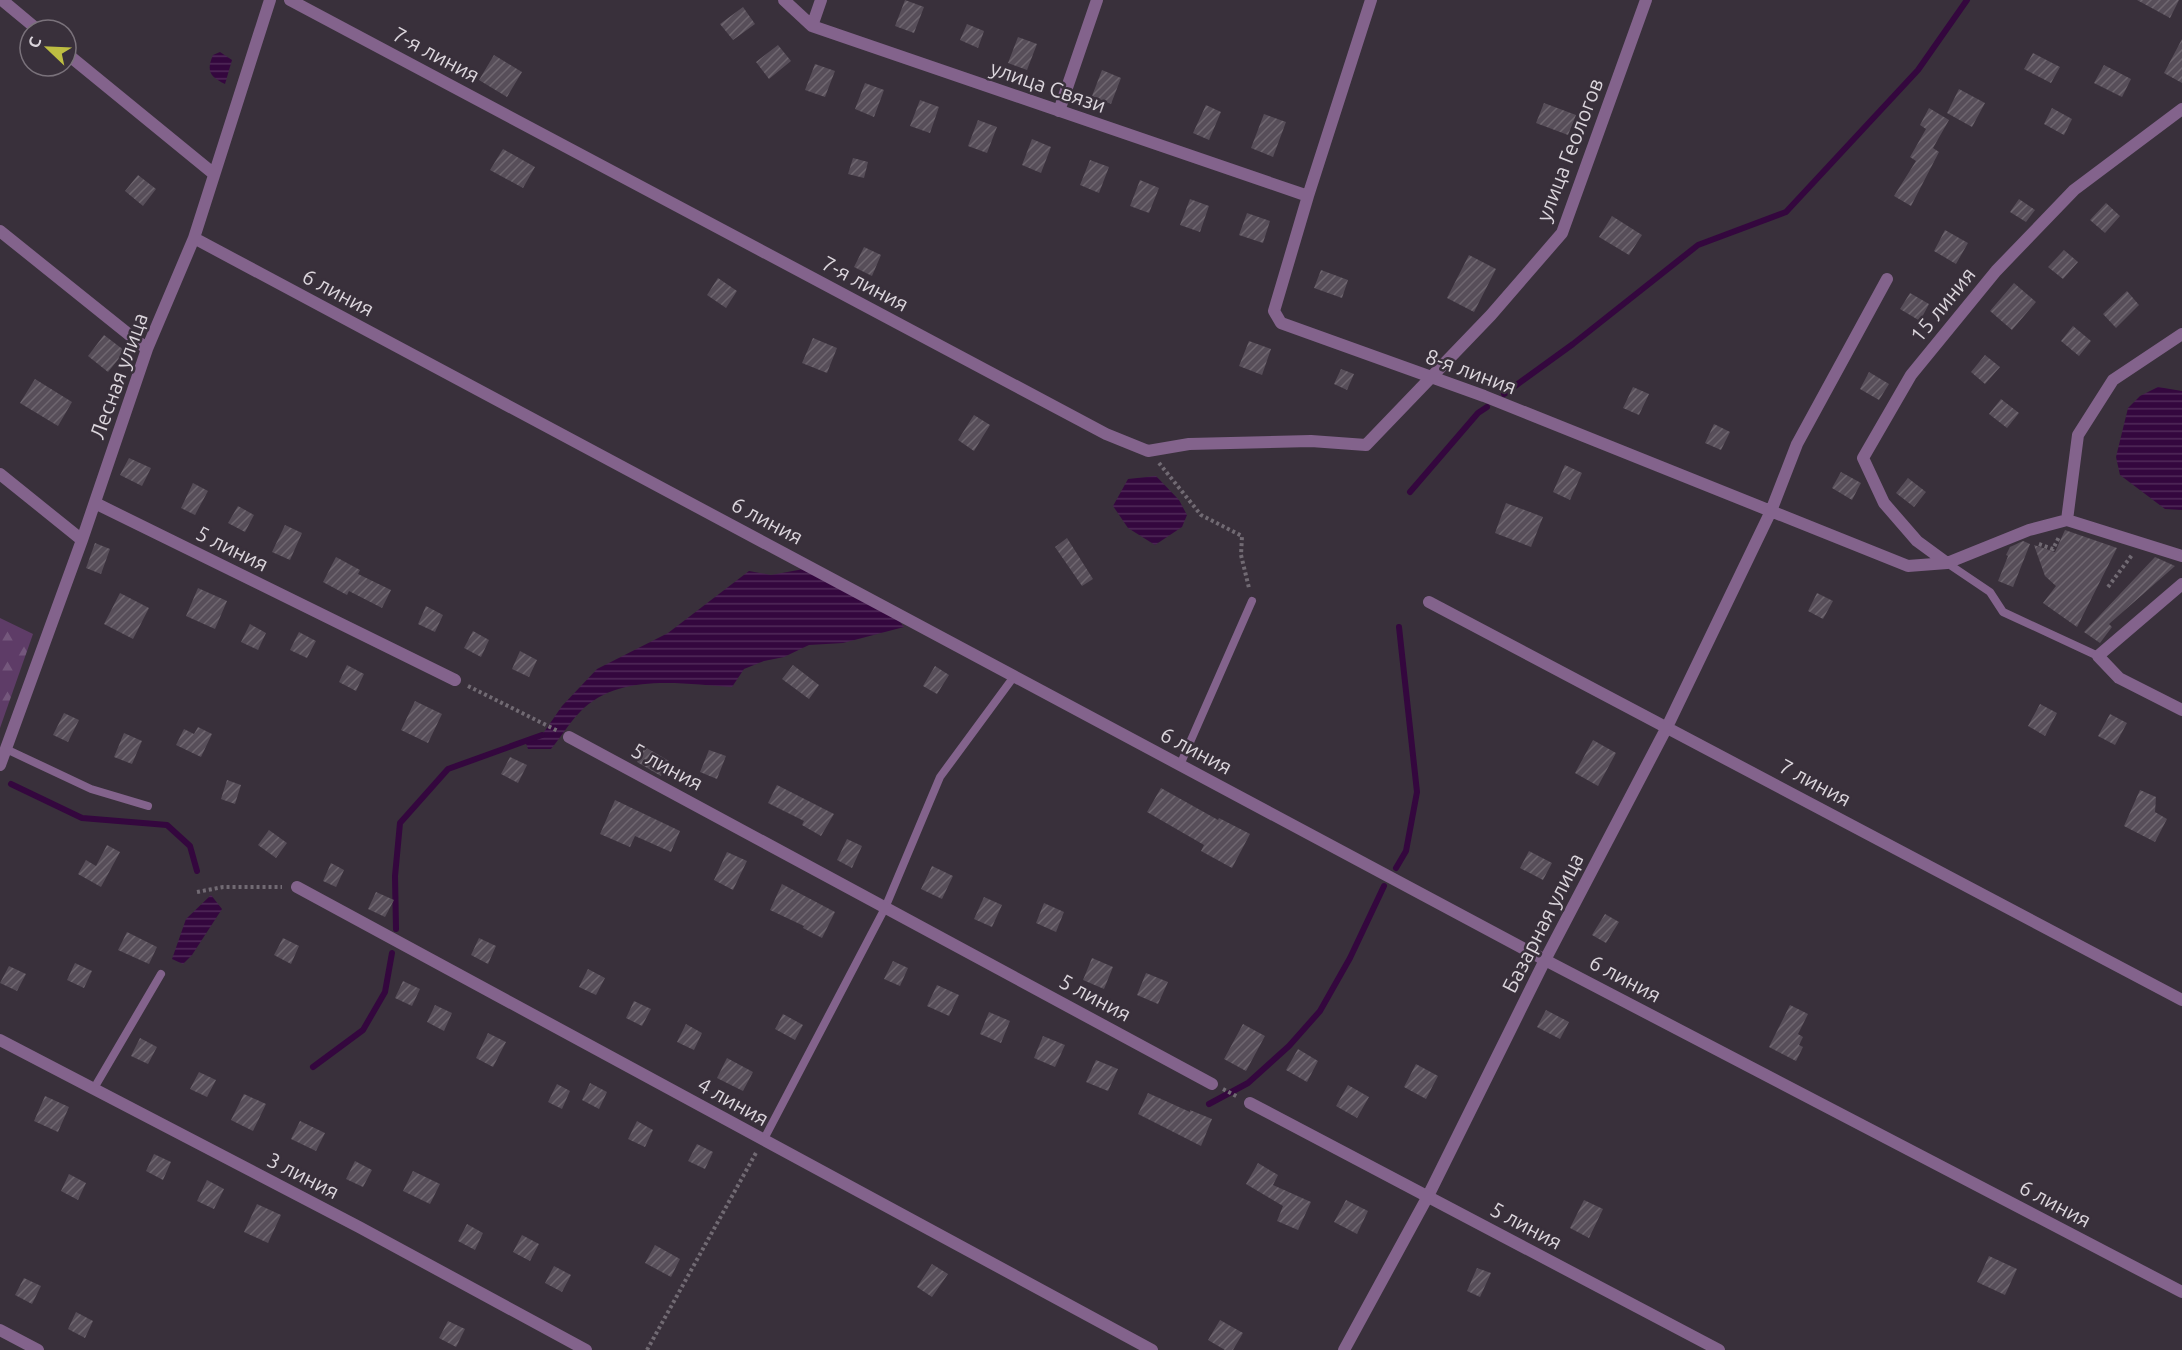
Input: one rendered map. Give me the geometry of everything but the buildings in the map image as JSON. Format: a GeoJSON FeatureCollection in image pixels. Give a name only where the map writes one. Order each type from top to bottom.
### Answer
{"type":"FeatureCollection","features":[{"type":"Feature","properties":{"kind":"street"},"geometry":{"type":"LineString","coordinates":[[2,0],[24,18]]}},
{"type":"Feature","properties":{"kind":"street","name":"Лесная улица"},"geometry":{"type":"LineString","coordinates":[[0,765],[82,540],[147,349],[194,238],[270,0]]}},
{"type":"Feature","properties":{"kind":"street","name":"7-я линия"},"geometry":{"type":"LineString","coordinates":[[290,0],[1106,434],[1148,451]]}},
{"type":"Feature","properties":{"kind":"street","name":"улица Связи"},"geometry":{"type":"LineString","coordinates":[[784,0],[812,26],[1308,196]]}},
{"type":"Feature","properties":{"kind":"street"},"geometry":{"type":"LineString","coordinates":[[812,26],[821,0]]}},
{"type":"Feature","properties":{"kind":"street"},"geometry":{"type":"LineString","coordinates":[[1059,111],[1097,0]]}},
{"type":"Feature","properties":{"kind":"street","name":"8-я линия"},"geometry":{"type":"LineString","coordinates":[[1371,0],[1274,311],[1281,323],[1431,379],[1484,396],[1908,566],[1947,563],[2029,530],[2067,520]]}},
{"type":"Feature","properties":{"kind":"street","name":"улица Геологов"},"geometry":{"type":"LineString","coordinates":[[1431,379],[1491,315],[1562,232],[1646,0]]}},
{"type":"Feature","properties":{"kind":"street"},"geometry":{"type":"LineString","coordinates":[[78,63],[214,174]]}},
{"type":"Feature","properties":{"kind":"street","name":"15 линия"},"geometry":{"type":"LineString","coordinates":[[1947,563],[1917,541],[1884,503],[1863,458],[1911,375],[1996,271],[2074,190],[2182,109]]}},
{"type":"Feature","properties":{"kind":"street"},"geometry":{"type":"LineString","coordinates":[[0,231],[147,349]]}},
{"type":"Feature","properties":{"kind":"street","name":"6 линия"},"geometry":{"type":"LineString","coordinates":[[194,238],[1545,960],[2182,1292]]}},
{"type":"Feature","properties":{"kind":"street","name":"Базарная улица"},"geometry":{"type":"LineString","coordinates":[[1344,1350],[1428,1196],[1545,960],[1667,727],[1771,511],[1797,444],[1887,279]]}},
{"type":"Feature","properties":{"kind":"street"},"geometry":{"type":"LineString","coordinates":[[2182,334],[2113,380],[2078,435],[2067,520],[2182,556]]}},
{"type":"Feature","properties":{"kind":"street"},"geometry":{"type":"LineString","coordinates":[[1148,451],[1189,444],[1311,441],[1366,445],[1431,379]]}},
{"type":"Feature","properties":{"kind":"street"},"geometry":{"type":"LineString","coordinates":[[0,474],[82,540]]}},
{"type":"Feature","properties":{"kind":"street","name":"5 линия"},"geometry":{"type":"LineString","coordinates":[[95,503],[455,680]]}},
{"type":"Feature","properties":{"kind":"street"},"geometry":{"type":"LineString","coordinates":[[2182,584],[2098,656],[2119,678],[2182,710]]}},
{"type":"Feature","properties":{"kind":"street","name":"7 линия"},"geometry":{"type":"LineString","coordinates":[[1429,602],[2182,1000]]}},
{"type":"Feature","properties":{"kind":"street","name":"5 линия"},"geometry":{"type":"LineString","coordinates":[[569,737],[1212,1084]]}},
{"type":"Feature","properties":{"kind":"street","name":"4 линия"},"geometry":{"type":"LineString","coordinates":[[297,887],[1152,1350]]}},
{"type":"Feature","properties":{"kind":"street","name":"3 линия"},"geometry":{"type":"LineString","coordinates":[[0,1040],[359,1227],[586,1350]]}},
{"type":"Feature","properties":{"kind":"street","name":"5 линия"},"geometry":{"type":"LineString","coordinates":[[1250,1103],[1719,1350]]}},
{"type":"Feature","properties":{"kind":"street"},"geometry":{"type":"LineString","coordinates":[[0,1330],[38,1350]]}},
{"type":"Feature","properties":{"kind":"lane"},"geometry":{"type":"LineString","coordinates":[[1947,563],[1990,592],[2003,612],[2098,656]]}},
{"type":"Feature","properties":{"kind":"lane"},"geometry":{"type":"LineString","coordinates":[[1180,765],[1252,601]]}},
{"type":"Feature","properties":{"kind":"lane"},"geometry":{"type":"LineString","coordinates":[[762,1140],[885,908],[940,777],[1015,675]]}},
{"type":"Feature","properties":{"kind":"lane"},"geometry":{"type":"LineString","coordinates":[[6,749],[92,789],[148,806]]}},
{"type":"Feature","properties":{"kind":"lane"},"geometry":{"type":"LineString","coordinates":[[93,1090],[161,974]]}},
{"type":"Feature","properties":{"kind":"path"},"geometry":{"type":"LineString","coordinates":[[1148,451],[1201,515],[1242,536],[1241,555],[1252,601]]}},
{"type":"Feature","properties":{"kind":"path"},"geometry":{"type":"LineString","coordinates":[[2108,587],[2140,542]]}},
{"type":"Feature","properties":{"kind":"path"},"geometry":{"type":"LineString","coordinates":[[455,680],[569,737]]}},
{"type":"Feature","properties":{"kind":"path"},"geometry":{"type":"LineString","coordinates":[[196,892],[223,887],[297,887]]}},
{"type":"Feature","properties":{"kind":"path"},"geometry":{"type":"LineString","coordinates":[[1212,1084],[1250,1103]]}},
{"type":"Feature","properties":{"kind":"path"},"geometry":{"type":"LineString","coordinates":[[647,1350],[762,1140]]}},
{"type":"Feature","properties":{"kind":"green space"},"geometry":{"type":"Polygon","coordinates":[[[0,618],[33,634],[0,728],[0,618]]]}},
{"type":"Feature","properties":{"kind":"shaded area"},"geometry":{"type":"Polygon","coordinates":[[[220,52],[232,60],[225,84],[213,76],[210,69],[213,55],[220,52]]]}},
{"type":"Feature","properties":{"kind":"shaded area"},"geometry":{"type":"Polygon","coordinates":[[[2158,387],[2182,391],[2182,510],[2165,509],[2120,475],[2116,457],[2128,408],[2140,396],[2158,387]]]}},
{"type":"Feature","properties":{"kind":"shaded area"},"geometry":{"type":"Polygon","coordinates":[[[1156,476],[1179,500],[1187,515],[1182,527],[1155,545],[1128,528],[1113,506],[1128,479],[1156,476]]]}},
{"type":"Feature","properties":{"kind":"shaded area"},"geometry":{"type":"Polygon","coordinates":[[[809,568],[893,613],[904,627],[843,643],[809,645],[784,657],[764,661],[744,669],[732,687],[652,683],[613,691],[595,699],[580,712],[551,749],[528,749],[525,741],[542,735],[562,706],[597,669],[668,633],[749,571],[771,575],[809,568]]]}},
{"type":"Feature","properties":{"kind":"shaded area"},"geometry":{"type":"Polygon","coordinates":[[[211,895],[222,909],[192,955],[183,964],[172,959],[186,919],[211,895]]]}},
{"type":"Feature","properties":{"kind":"waterway"},"geometry":{"type":"LineString","coordinates":[[1504,394],[1573,344],[1698,245],[1786,212],[1918,70],[1967,0]]}},
{"type":"Feature","properties":{"kind":"waterway"},"geometry":{"type":"LineString","coordinates":[[1410,492],[1478,413],[1487,407]]}},
{"type":"Feature","properties":{"kind":"waterway"},"geometry":{"type":"LineString","coordinates":[[1396,868],[1406,851],[1417,792],[1399,627]]}},
{"type":"Feature","properties":{"kind":"waterway"},"geometry":{"type":"LineString","coordinates":[[396,929],[395,876],[400,823],[448,769],[542,735]]}},
{"type":"Feature","properties":{"kind":"waterway"},"geometry":{"type":"LineString","coordinates":[[11,784],[82,818],[167,825],[190,846],[197,871]]}},
{"type":"Feature","properties":{"kind":"waterway"},"geometry":{"type":"LineString","coordinates":[[1209,1104],[1248,1083],[1289,1046],[1320,1011],[1350,958],[1384,886]]}},
{"type":"Feature","properties":{"kind":"waterway"},"geometry":{"type":"LineString","coordinates":[[313,1067],[363,1030],[385,992],[392,953]]}}]}
